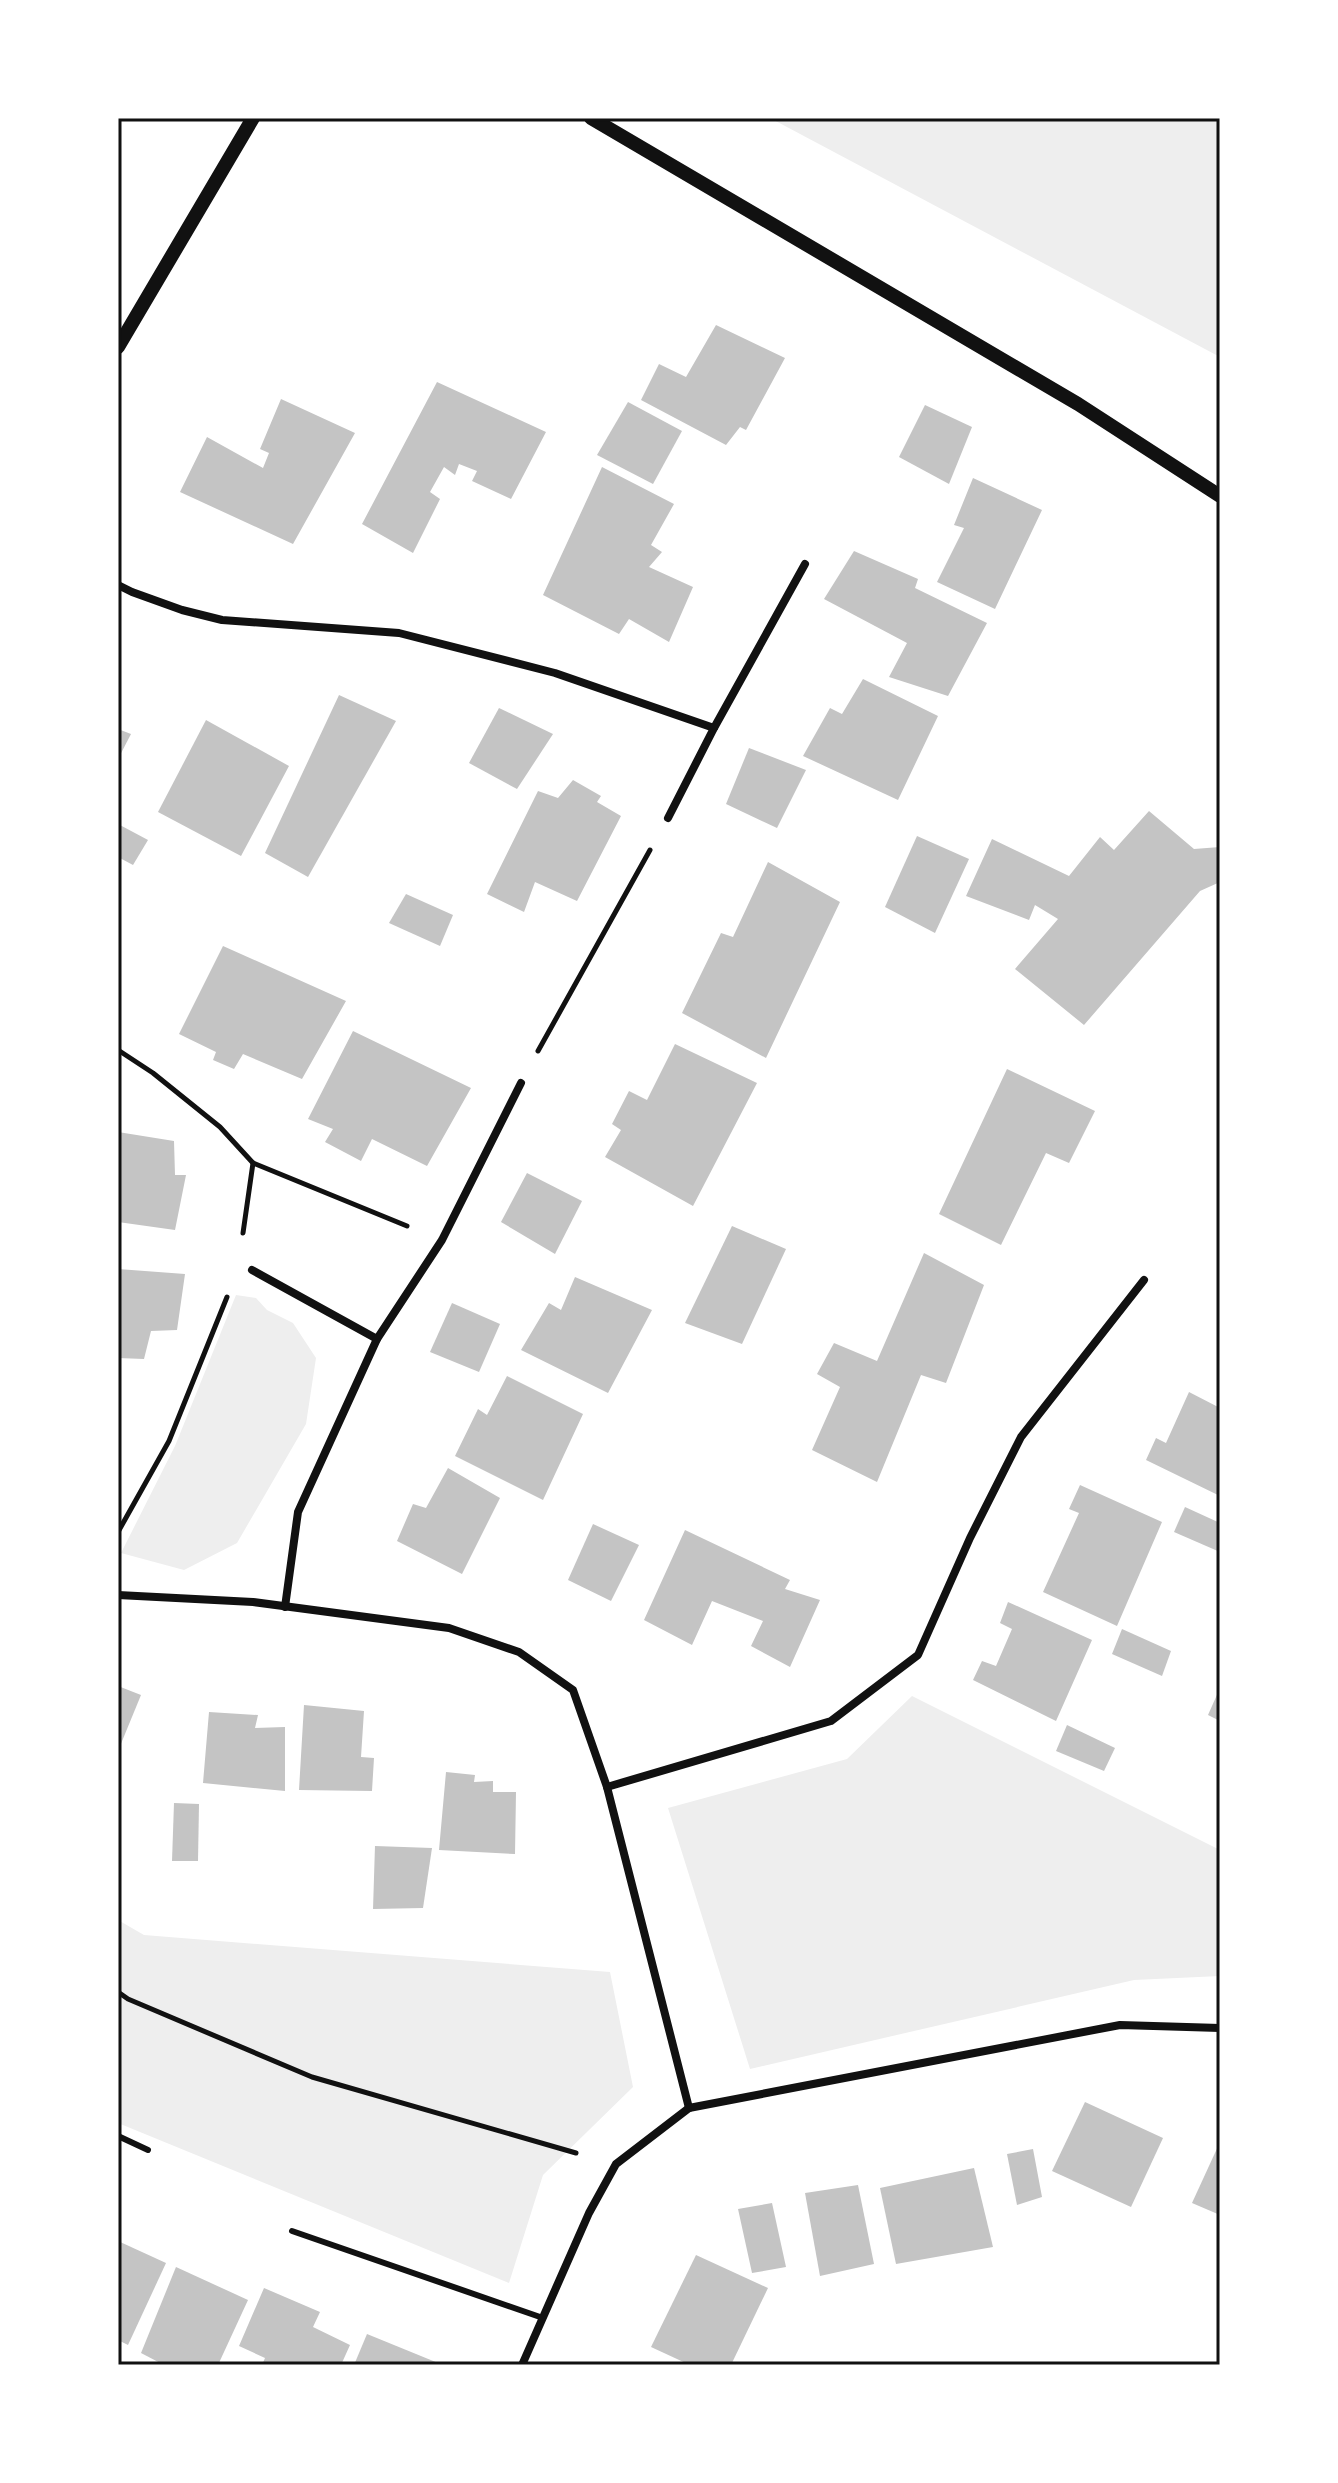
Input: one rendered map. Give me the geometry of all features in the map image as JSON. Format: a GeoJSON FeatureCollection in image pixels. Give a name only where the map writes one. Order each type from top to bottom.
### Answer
{"type":"FeatureCollection","features":[{"type":"Feature","properties":{"kind":"street"},"geometry":{"type":"LineString","coordinates":[[118,347],[253,118]]}},
{"type":"Feature","properties":{"kind":"street"},"geometry":{"type":"LineString","coordinates":[[591,118],[1078,404],[1220,496]]}},
{"type":"Feature","properties":{"kind":"street"},"geometry":{"type":"LineString","coordinates":[[668,818],[805,564]]}},
{"type":"Feature","properties":{"kind":"street"},"geometry":{"type":"LineString","coordinates":[[118,585],[182,610],[222,620],[399,633],[555,673],[714,728]]}},
{"type":"Feature","properties":{"kind":"street"},"geometry":{"type":"LineString","coordinates":[[285,1607],[298,1512],[377,1339],[442,1240],[521,1083]]}},
{"type":"Feature","properties":{"kind":"street"},"geometry":{"type":"LineString","coordinates":[[252,1270],[377,1339]]}},
{"type":"Feature","properties":{"kind":"street"},"geometry":{"type":"LineString","coordinates":[[607,1787],[831,1721],[918,1655],[970,1538],[1021,1437],[1144,1280]]}},
{"type":"Feature","properties":{"kind":"street"},"geometry":{"type":"LineString","coordinates":[[118,1595],[253,1602],[449,1628],[519,1652],[573,1690],[607,1787],[689,2108]]}},
{"type":"Feature","properties":{"kind":"street"},"geometry":{"type":"LineString","coordinates":[[522,2365],[589,2213],[616,2164],[689,2108],[1120,2025],[1220,2028]]}},
{"type":"Feature","properties":{"kind":"lane"},"geometry":{"type":"LineString","coordinates":[[118,2136],[148,2150]]}},
{"type":"Feature","properties":{"kind":"lane"},"geometry":{"type":"LineString","coordinates":[[292,2231],[543,2318]]}},
{"type":"Feature","properties":{"kind":"path"},"geometry":{"type":"LineString","coordinates":[[521,1083],[668,818]]}},
{"type":"Feature","properties":{"kind":"path"},"geometry":{"type":"LineString","coordinates":[[118,1050],[153,1073],[220,1127],[253,1163],[442,1240]]}},
{"type":"Feature","properties":{"kind":"path"},"geometry":{"type":"LineString","coordinates":[[118,1532],[169,1441],[236,1276],[253,1163]]}},
{"type":"Feature","properties":{"kind":"path"},"geometry":{"type":"LineString","coordinates":[[236,1276],[252,1270]]}},
{"type":"Feature","properties":{"kind":"path"},"geometry":{"type":"LineString","coordinates":[[118,1992],[312,2077],[616,2164]]}},
{"type":"Feature","properties":{"kind":"shaded area"},"geometry":{"type":"Polygon","coordinates":[[[770,118],[1220,118],[1220,357],[770,118]]]}},
{"type":"Feature","properties":{"kind":"shaded area"},"geometry":{"type":"Polygon","coordinates":[[[236,1295],[256,1298],[267,1310],[293,1323],[316,1358],[306,1424],[237,1543],[184,1570],[121,1553],[175,1446],[236,1295]]]}},
{"type":"Feature","properties":{"kind":"shaded area"},"geometry":{"type":"Polygon","coordinates":[[[912,1696],[1220,1850],[1220,1976],[1134,1980],[750,2069],[668,1808],[847,1759],[912,1696]]]}},
{"type":"Feature","properties":{"kind":"shaded area"},"geometry":{"type":"Polygon","coordinates":[[[118,1920],[144,1935],[610,1972],[633,2087],[543,2175],[509,2283],[118,2123],[118,1920]]]}},
{"type":"Feature","properties":{"kind":"building"},"geometry":{"type":"Polygon","coordinates":[[[716,325],[785,358],[746,430],[740,427],[726,445],[641,400],[659,364],[686,377],[716,325]]]}},
{"type":"Feature","properties":{"kind":"building"},"geometry":{"type":"Polygon","coordinates":[[[437,382],[546,432],[511,499],[472,481],[477,471],[459,464],[455,475],[444,467],[430,492],[440,499],[413,553],[362,524],[437,382]]]}},
{"type":"Feature","properties":{"kind":"building"},"geometry":{"type":"Polygon","coordinates":[[[281,399],[355,433],[293,544],[180,492],[207,437],[263,468],[269,453],[260,449],[281,399]]]}},
{"type":"Feature","properties":{"kind":"building"},"geometry":{"type":"Polygon","coordinates":[[[628,402],[682,431],[653,484],[597,455],[628,402]]]}},
{"type":"Feature","properties":{"kind":"building"},"geometry":{"type":"Polygon","coordinates":[[[925,405],[972,427],[949,484],[899,457],[925,405]]]}},
{"type":"Feature","properties":{"kind":"building"},"geometry":{"type":"Polygon","coordinates":[[[602,467],[674,504],[651,545],[662,552],[649,567],[693,587],[669,642],[629,619],[619,634],[543,595],[602,467]]]}},
{"type":"Feature","properties":{"kind":"building"},"geometry":{"type":"Polygon","coordinates":[[[973,478],[1042,510],[995,609],[937,582],[964,528],[954,525],[973,478]]]}},
{"type":"Feature","properties":{"kind":"building"},"geometry":{"type":"Polygon","coordinates":[[[854,551],[918,579],[915,588],[987,623],[948,696],[889,677],[907,643],[824,599],[854,551]]]}},
{"type":"Feature","properties":{"kind":"building"},"geometry":{"type":"Polygon","coordinates":[[[863,679],[938,716],[898,800],[803,756],[830,708],[842,714],[863,679]]]}},
{"type":"Feature","properties":{"kind":"building"},"geometry":{"type":"Polygon","coordinates":[[[339,695],[396,721],[308,877],[265,853],[339,695]]]}},
{"type":"Feature","properties":{"kind":"building"},"geometry":{"type":"Polygon","coordinates":[[[499,708],[553,734],[517,789],[469,763],[499,708]]]}},
{"type":"Feature","properties":{"kind":"building"},"geometry":{"type":"Polygon","coordinates":[[[206,720],[289,766],[241,856],[158,812],[206,720]]]}},
{"type":"Feature","properties":{"kind":"building"},"geometry":{"type":"Polygon","coordinates":[[[118,729],[131,734],[118,759],[118,729]]]}},
{"type":"Feature","properties":{"kind":"building"},"geometry":{"type":"Polygon","coordinates":[[[749,748],[806,770],[777,828],[726,804],[749,748]]]}},
{"type":"Feature","properties":{"kind":"building"},"geometry":{"type":"Polygon","coordinates":[[[573,780],[601,796],[597,802],[621,816],[577,901],[535,882],[524,912],[487,894],[538,791],[558,798],[573,780]]]}},
{"type":"Feature","properties":{"kind":"building"},"geometry":{"type":"Polygon","coordinates":[[[1149,811],[1194,849],[1220,847],[1220,882],[1200,891],[1084,1025],[1015,969],[1058,919],[1035,905],[1029,920],[966,896],[992,839],[1069,876],[1100,837],[1114,850],[1149,811]]]}},
{"type":"Feature","properties":{"kind":"building"},"geometry":{"type":"Polygon","coordinates":[[[118,824],[148,840],[133,865],[118,857],[118,824]]]}},
{"type":"Feature","properties":{"kind":"building"},"geometry":{"type":"Polygon","coordinates":[[[917,836],[969,859],[935,933],[885,907],[917,836]]]}},
{"type":"Feature","properties":{"kind":"building"},"geometry":{"type":"Polygon","coordinates":[[[768,862],[840,902],[766,1058],[682,1013],[721,933],[733,937],[768,862]]]}},
{"type":"Feature","properties":{"kind":"building"},"geometry":{"type":"Polygon","coordinates":[[[406,894],[453,915],[440,946],[389,923],[406,894]]]}},
{"type":"Feature","properties":{"kind":"building"},"geometry":{"type":"Polygon","coordinates":[[[223,946],[346,1001],[302,1079],[243,1054],[234,1069],[213,1060],[216,1052],[179,1034],[223,946]]]}},
{"type":"Feature","properties":{"kind":"building"},"geometry":{"type":"Polygon","coordinates":[[[353,1031],[471,1088],[427,1166],[372,1139],[361,1161],[325,1142],[333,1129],[308,1119],[353,1031]]]}},
{"type":"Feature","properties":{"kind":"building"},"geometry":{"type":"Polygon","coordinates":[[[675,1044],[757,1083],[693,1206],[605,1157],[621,1130],[612,1124],[629,1091],[647,1100],[675,1044]]]}},
{"type":"Feature","properties":{"kind":"building"},"geometry":{"type":"Polygon","coordinates":[[[1007,1069],[1095,1111],[1069,1163],[1046,1153],[1001,1245],[939,1214],[1007,1069]]]}},
{"type":"Feature","properties":{"kind":"building"},"geometry":{"type":"Polygon","coordinates":[[[118,1132],[174,1141],[175,1175],[186,1175],[175,1230],[118,1222],[118,1132]]]}},
{"type":"Feature","properties":{"kind":"building"},"geometry":{"type":"Polygon","coordinates":[[[527,1173],[582,1201],[555,1254],[501,1222],[527,1173]]]}},
{"type":"Feature","properties":{"kind":"building"},"geometry":{"type":"Polygon","coordinates":[[[732,1226],[786,1249],[742,1344],[685,1323],[732,1226]]]}},
{"type":"Feature","properties":{"kind":"building"},"geometry":{"type":"Polygon","coordinates":[[[924,1253],[984,1285],[946,1383],[921,1375],[877,1482],[812,1450],[840,1387],[817,1374],[834,1343],[877,1361],[924,1253]]]}},
{"type":"Feature","properties":{"kind":"building"},"geometry":{"type":"Polygon","coordinates":[[[118,1269],[185,1274],[177,1330],[151,1331],[144,1359],[118,1358],[118,1269]]]}},
{"type":"Feature","properties":{"kind":"building"},"geometry":{"type":"Polygon","coordinates":[[[575,1277],[652,1310],[608,1393],[521,1350],[549,1303],[561,1310],[575,1277]]]}},
{"type":"Feature","properties":{"kind":"building"},"geometry":{"type":"Polygon","coordinates":[[[452,1303],[500,1324],[479,1372],[430,1352],[452,1303]]]}},
{"type":"Feature","properties":{"kind":"building"},"geometry":{"type":"Polygon","coordinates":[[[507,1376],[583,1414],[543,1500],[455,1456],[478,1409],[487,1415],[507,1376]]]}},
{"type":"Feature","properties":{"kind":"building"},"geometry":{"type":"Polygon","coordinates":[[[1189,1392],[1220,1408],[1220,1496],[1146,1460],[1156,1438],[1166,1443],[1189,1392]]]}},
{"type":"Feature","properties":{"kind":"building"},"geometry":{"type":"Polygon","coordinates":[[[448,1468],[500,1498],[462,1574],[397,1541],[413,1504],[426,1508],[448,1468]]]}},
{"type":"Feature","properties":{"kind":"building"},"geometry":{"type":"Polygon","coordinates":[[[1080,1485],[1162,1522],[1117,1626],[1043,1592],[1079,1513],[1069,1509],[1080,1485]]]}},
{"type":"Feature","properties":{"kind":"building"},"geometry":{"type":"Polygon","coordinates":[[[1185,1507],[1220,1523],[1220,1552],[1174,1532],[1185,1507]]]}},
{"type":"Feature","properties":{"kind":"building"},"geometry":{"type":"Polygon","coordinates":[[[593,1524],[639,1545],[611,1601],[568,1580],[593,1524]]]}},
{"type":"Feature","properties":{"kind":"building"},"geometry":{"type":"Polygon","coordinates":[[[685,1530],[790,1580],[785,1589],[820,1600],[790,1667],[751,1646],[763,1621],[712,1601],[692,1645],[644,1620],[685,1530]]]}},
{"type":"Feature","properties":{"kind":"building"},"geometry":{"type":"Polygon","coordinates":[[[1008,1602],[1092,1640],[1056,1721],[973,1680],[982,1661],[996,1666],[1012,1629],[1000,1623],[1008,1602]]]}},
{"type":"Feature","properties":{"kind":"building"},"geometry":{"type":"Polygon","coordinates":[[[1122,1629],[1171,1651],[1162,1676],[1112,1654],[1122,1629]]]}},
{"type":"Feature","properties":{"kind":"building"},"geometry":{"type":"Polygon","coordinates":[[[118,1686],[141,1695],[118,1751],[118,1686]]]}},
{"type":"Feature","properties":{"kind":"building"},"geometry":{"type":"Polygon","coordinates":[[[1220,1688],[1220,1721],[1208,1715],[1220,1688]]]}},
{"type":"Feature","properties":{"kind":"building"},"geometry":{"type":"Polygon","coordinates":[[[304,1705],[364,1711],[361,1757],[374,1758],[372,1791],[299,1790],[304,1705]]]}},
{"type":"Feature","properties":{"kind":"building"},"geometry":{"type":"Polygon","coordinates":[[[209,1712],[258,1715],[255,1728],[285,1727],[285,1791],[203,1783],[209,1712]]]}},
{"type":"Feature","properties":{"kind":"building"},"geometry":{"type":"Polygon","coordinates":[[[1067,1725],[1115,1748],[1104,1771],[1056,1751],[1067,1725]]]}},
{"type":"Feature","properties":{"kind":"building"},"geometry":{"type":"Polygon","coordinates":[[[446,1772],[475,1775],[474,1782],[493,1781],[493,1792],[516,1792],[515,1854],[439,1850],[446,1772]]]}},
{"type":"Feature","properties":{"kind":"building"},"geometry":{"type":"Polygon","coordinates":[[[174,1803],[199,1804],[198,1861],[172,1861],[174,1803]]]}},
{"type":"Feature","properties":{"kind":"building"},"geometry":{"type":"Polygon","coordinates":[[[375,1846],[432,1848],[423,1908],[373,1909],[375,1846]]]}},
{"type":"Feature","properties":{"kind":"building"},"geometry":{"type":"Polygon","coordinates":[[[1085,2102],[1163,2138],[1131,2207],[1052,2171],[1085,2102]]]}},
{"type":"Feature","properties":{"kind":"building"},"geometry":{"type":"Polygon","coordinates":[[[1220,2142],[1220,2215],[1192,2203],[1220,2142]]]}},
{"type":"Feature","properties":{"kind":"building"},"geometry":{"type":"Polygon","coordinates":[[[1033,2149],[1042,2197],[1017,2205],[1007,2154],[1033,2149]]]}},
{"type":"Feature","properties":{"kind":"building"},"geometry":{"type":"Polygon","coordinates":[[[974,2168],[993,2247],[896,2264],[880,2188],[974,2168]]]}},
{"type":"Feature","properties":{"kind":"building"},"geometry":{"type":"Polygon","coordinates":[[[858,2185],[874,2264],[820,2276],[805,2193],[858,2185]]]}},
{"type":"Feature","properties":{"kind":"building"},"geometry":{"type":"Polygon","coordinates":[[[772,2203],[786,2267],[752,2273],[738,2209],[772,2203]]]}},
{"type":"Feature","properties":{"kind":"building"},"geometry":{"type":"Polygon","coordinates":[[[118,2241],[166,2263],[128,2345],[118,2340],[118,2241]]]}},
{"type":"Feature","properties":{"kind":"building"},"geometry":{"type":"Polygon","coordinates":[[[696,2255],[768,2288],[731,2365],[690,2365],[651,2347],[696,2255]]]}},
{"type":"Feature","properties":{"kind":"building"},"geometry":{"type":"Polygon","coordinates":[[[176,2267],[248,2300],[218,2365],[164,2365],[141,2353],[176,2267]]]}},
{"type":"Feature","properties":{"kind":"building"},"geometry":{"type":"Polygon","coordinates":[[[264,2288],[320,2312],[313,2327],[350,2345],[341,2365],[262,2365],[265,2358],[239,2346],[264,2288]]]}},
{"type":"Feature","properties":{"kind":"building"},"geometry":{"type":"Polygon","coordinates":[[[367,2334],[443,2365],[354,2365],[367,2334]]]}}]}
